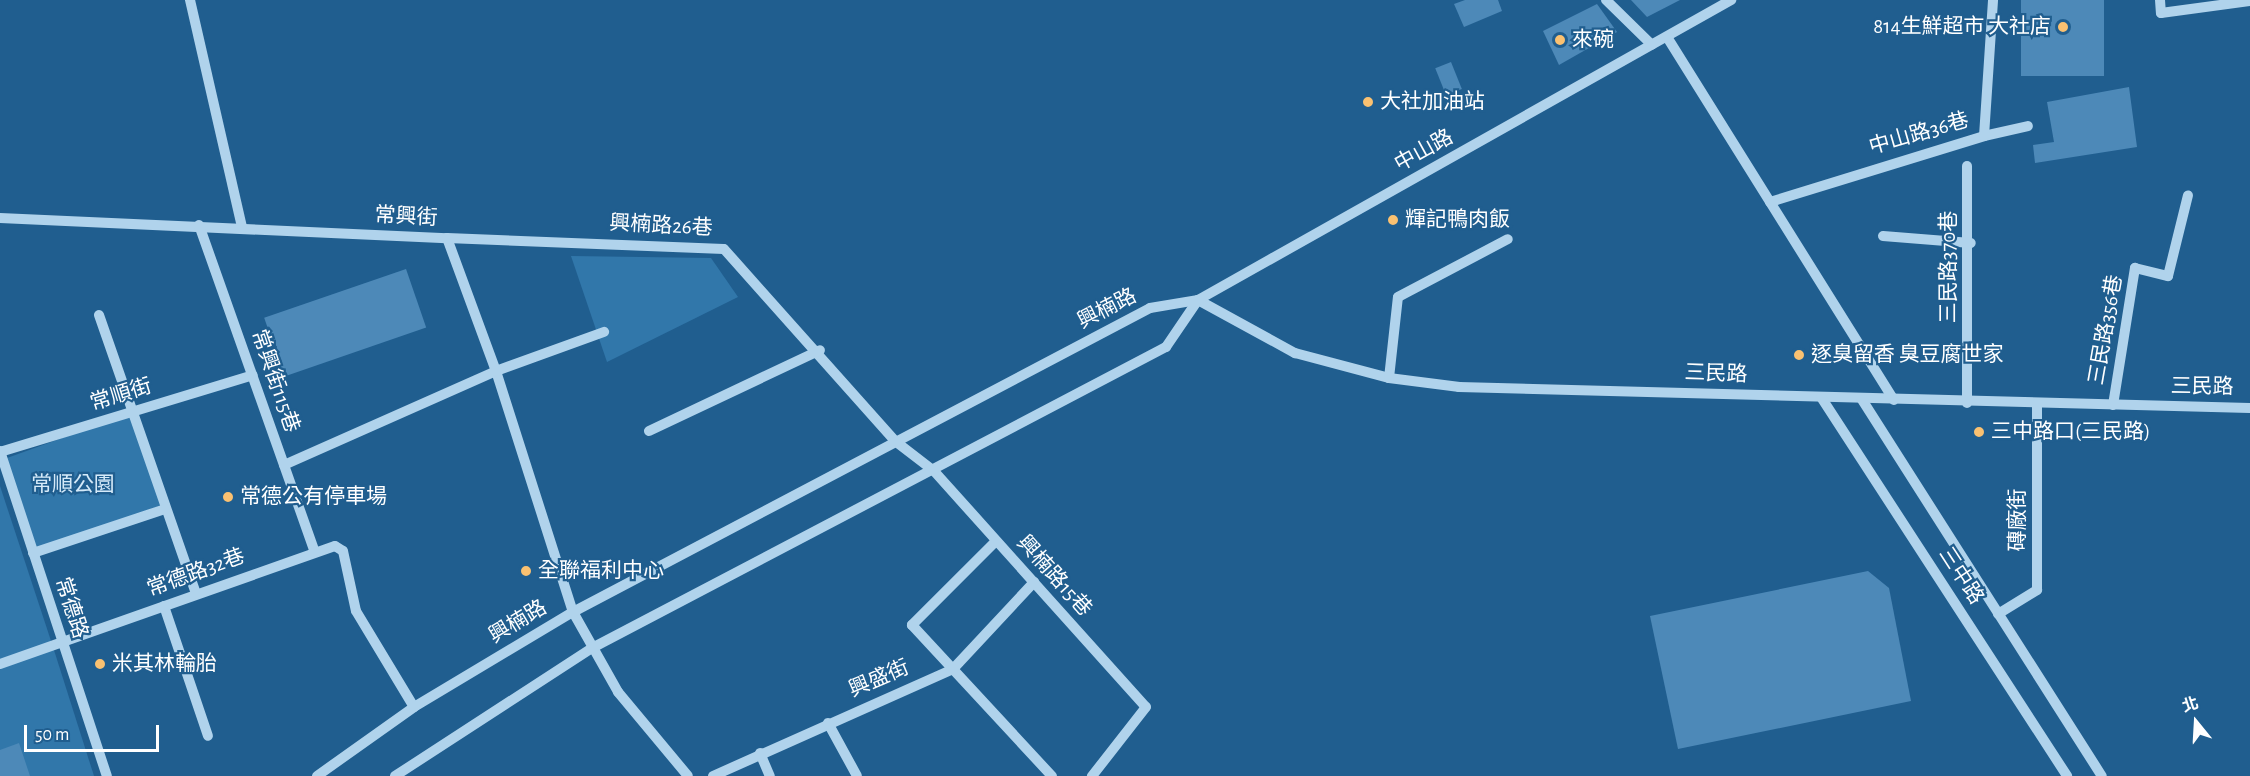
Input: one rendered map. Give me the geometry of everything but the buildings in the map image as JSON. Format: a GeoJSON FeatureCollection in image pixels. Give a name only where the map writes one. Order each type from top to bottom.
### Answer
{"type":"FeatureCollection","features":[{"type":"Feature","properties":{"kind":"street"},"geometry":{"type":"LineString","coordinates":[[190,0],[242,227]]}},
{"type":"Feature","properties":{"kind":"street"},"geometry":{"type":"LineString","coordinates":[[1606,0],[1652,45]]}},
{"type":"Feature","properties":{"kind":"street","name":"中山路"},"geometry":{"type":"LineString","coordinates":[[1198,300],[1731,0]]}},
{"type":"Feature","properties":{"kind":"street","name":"中山路36巷"},"geometry":{"type":"LineString","coordinates":[[1770,202],[1984,136],[1993,0]]}},
{"type":"Feature","properties":{"kind":"street"},"geometry":{"type":"LineString","coordinates":[[2160,0],[2162,13],[2250,1]]}},
{"type":"Feature","properties":{"kind":"street"},"geometry":{"type":"LineString","coordinates":[[1666,37],[1894,400]]}},
{"type":"Feature","properties":{"kind":"street"},"geometry":{"type":"LineString","coordinates":[[1984,136],[2028,126]]}},
{"type":"Feature","properties":{"kind":"street","name":"三民路370巷"},"geometry":{"type":"LineString","coordinates":[[1967,166],[1971,243],[1967,403]]}},
{"type":"Feature","properties":{"kind":"street","name":"三民路356巷"},"geometry":{"type":"LineString","coordinates":[[2113,405],[2135,268],[2168,276],[2188,195]]}},
{"type":"Feature","properties":{"kind":"street","name":"常興街"},"geometry":{"type":"LineString","coordinates":[[0,218],[200,225],[447,238],[496,371],[573,612],[618,692],[688,776]]}},
{"type":"Feature","properties":{"kind":"street","name":"常興街115巷"},"geometry":{"type":"LineString","coordinates":[[200,225],[314,550]]}},
{"type":"Feature","properties":{"kind":"street"},"geometry":{"type":"LineString","coordinates":[[1883,236],[1971,243]]}},
{"type":"Feature","properties":{"kind":"street","name":"興楠路26巷"},"geometry":{"type":"LineString","coordinates":[[447,238],[724,249],[820,350],[895,441]]}},
{"type":"Feature","properties":{"kind":"street"},"geometry":{"type":"LineString","coordinates":[[1389,378],[1398,297],[1508,239]]}},
{"type":"Feature","properties":{"kind":"street"},"geometry":{"type":"LineString","coordinates":[[395,776],[594,647],[934,471],[1166,347],[1198,300]]}},
{"type":"Feature","properties":{"kind":"street","name":"三民路"},"geometry":{"type":"LineString","coordinates":[[1198,300],[1295,353],[1389,378],[1459,387],[1967,403],[2250,408]]}},
{"type":"Feature","properties":{"kind":"street","name":"興楠路"},"geometry":{"type":"LineString","coordinates":[[317,776],[414,707],[573,612],[1149,308],[1198,300]]}},
{"type":"Feature","properties":{"kind":"street"},"geometry":{"type":"LineString","coordinates":[[99,315],[131,413],[196,594]]}},
{"type":"Feature","properties":{"kind":"street"},"geometry":{"type":"LineString","coordinates":[[284,465],[496,371],[604,332]]}},
{"type":"Feature","properties":{"kind":"street"},"geometry":{"type":"LineString","coordinates":[[649,431],[820,350]]}},
{"type":"Feature","properties":{"kind":"street","name":"常順街"},"geometry":{"type":"LineString","coordinates":[[0,452],[253,375]]}},
{"type":"Feature","properties":{"kind":"street","name":"三中路"},"geometry":{"type":"LineString","coordinates":[[1821,397],[2067,776]]}},
{"type":"Feature","properties":{"kind":"street"},"geometry":{"type":"LineString","coordinates":[[1861,398],[2102,776]]}},
{"type":"Feature","properties":{"kind":"street","name":"磚廠街"},"geometry":{"type":"LineString","coordinates":[[1998,614],[2037,590],[2037,404]]}},
{"type":"Feature","properties":{"kind":"street","name":"興楠路15巷"},"geometry":{"type":"LineString","coordinates":[[895,441],[934,471],[1146,707],[1092,776]]}},
{"type":"Feature","properties":{"kind":"street","name":"常德路"},"geometry":{"type":"LineString","coordinates":[[0,452],[107,776]]}},
{"type":"Feature","properties":{"kind":"street"},"geometry":{"type":"LineString","coordinates":[[33,554],[165,509]]}},
{"type":"Feature","properties":{"kind":"street"},"geometry":{"type":"LineString","coordinates":[[996,541],[912,625],[1053,776]]}},
{"type":"Feature","properties":{"kind":"street","name":"常德路32巷"},"geometry":{"type":"LineString","coordinates":[[0,664],[63,644],[314,550],[343,551],[356,611],[414,707]]}},
{"type":"Feature","properties":{"kind":"street","name":"興盛街"},"geometry":{"type":"LineString","coordinates":[[713,776],[760,753],[953,669],[1034,582]]}},
{"type":"Feature","properties":{"kind":"street"},"geometry":{"type":"LineString","coordinates":[[164,606],[208,736]]}},
{"type":"Feature","properties":{"kind":"street"},"geometry":{"type":"LineString","coordinates":[[828,723],[857,776]]}},
{"type":"Feature","properties":{"kind":"street"},"geometry":{"type":"LineString","coordinates":[[760,753],[770,776]]}},
{"type":"Feature","properties":{"kind":"green space"},"geometry":{"type":"Polygon","coordinates":[[[571,256],[711,258],[738,297],[607,362],[571,256]]]}},
{"type":"Feature","properties":{"kind":"green space","name":"常順公園"},"geometry":{"type":"Polygon","coordinates":[[[131,413],[166,509],[37,556],[2,460],[131,413]]]}},
{"type":"Feature","properties":{"kind":"green space"},"geometry":{"type":"Polygon","coordinates":[[[0,486],[53,647],[94,776],[0,776],[0,486]]]}},
{"type":"Feature","properties":{"kind":"place","name":"814生鮮超市 大社店"},"geometry":{"type":"Point","coordinates":[2063,27]}},
{"type":"Feature","properties":{"kind":"place","name":"來碗"},"geometry":{"type":"Point","coordinates":[1560,40]}},
{"type":"Feature","properties":{"kind":"place","name":"大社加油站"},"geometry":{"type":"Point","coordinates":[1368,102]}},
{"type":"Feature","properties":{"kind":"place","name":"輝記鴨肉飯"},"geometry":{"type":"Point","coordinates":[1393,220]}},
{"type":"Feature","properties":{"kind":"place","name":"逐臭留香 臭豆腐世家"},"geometry":{"type":"Point","coordinates":[1799,355]}},
{"type":"Feature","properties":{"kind":"place","name":"三中路口(三民路)"},"geometry":{"type":"Point","coordinates":[1979,432]}},
{"type":"Feature","properties":{"kind":"place","name":"常德公有停車場"},"geometry":{"type":"Point","coordinates":[228,497]}},
{"type":"Feature","properties":{"kind":"place","name":"全聯福利中心"},"geometry":{"type":"Point","coordinates":[526,571]}},
{"type":"Feature","properties":{"kind":"place","name":"米其林輪胎"},"geometry":{"type":"Point","coordinates":[100,664]}}]}
